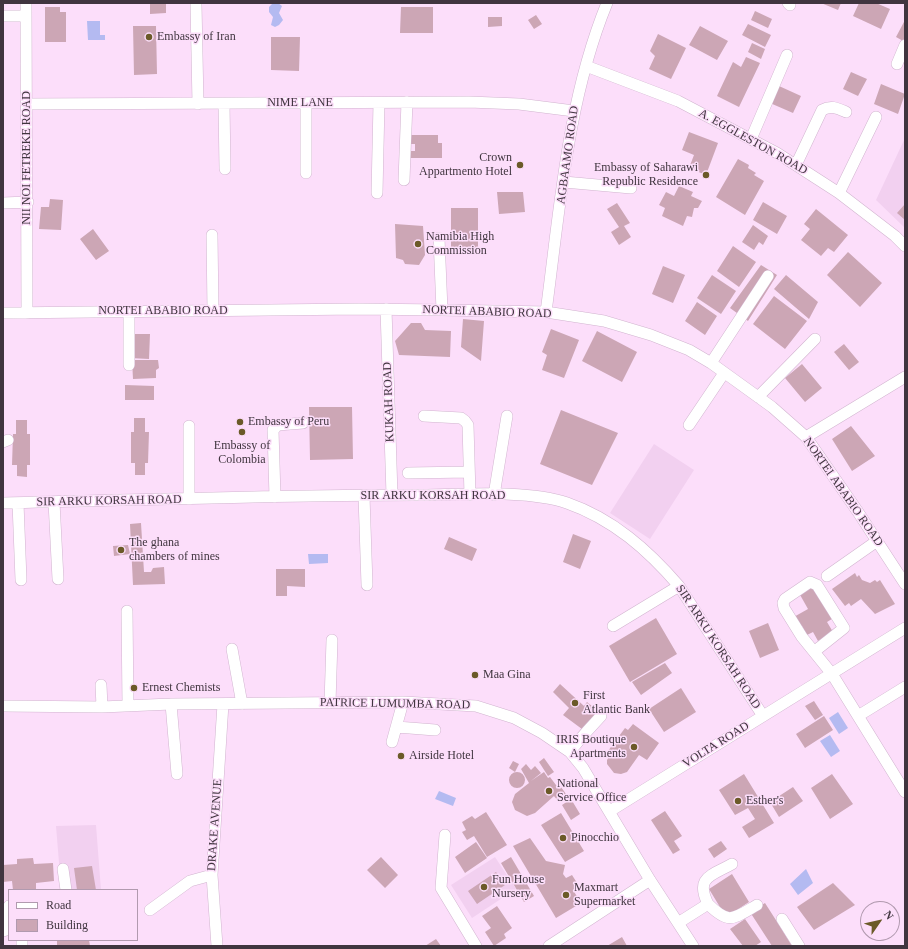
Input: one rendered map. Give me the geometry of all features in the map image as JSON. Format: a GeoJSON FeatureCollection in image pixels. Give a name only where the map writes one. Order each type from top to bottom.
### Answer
{"type":"FeatureCollection","features":[{"type":"Feature","properties":{"kind":"street","name":"NII NOI FETREKE ROAD"},"geometry":{"type":"LineString","coordinates":[[26,3],[28,202],[27,313]]}},
{"type":"Feature","properties":{"kind":"street","name":"AGBAAMO ROAD"},"geometry":{"type":"LineString","coordinates":[[546,312],[574,111],[598,26],[607,3]]}},
{"type":"Feature","properties":{"kind":"street"},"geometry":{"type":"LineString","coordinates":[[196,4],[198,104]]}},
{"type":"Feature","properties":{"kind":"street"},"geometry":{"type":"LineString","coordinates":[[3,16],[26,16]]}},
{"type":"Feature","properties":{"kind":"street"},"geometry":{"type":"LineString","coordinates":[[897,64],[905,45]]}},
{"type":"Feature","properties":{"kind":"street"},"geometry":{"type":"LineString","coordinates":[[751,139],[788,55]]}},
{"type":"Feature","properties":{"kind":"street","name":"A. EGGLESTON ROAD"},"geometry":{"type":"LineString","coordinates":[[586,66],[678,101],[751,139],[796,165],[839,193],[895,236],[905,246]]}},
{"type":"Feature","properties":{"kind":"street"},"geometry":{"type":"LineString","coordinates":[[404,180],[407,102]]}},
{"type":"Feature","properties":{"kind":"street","name":"NIME LANE"},"geometry":{"type":"LineString","coordinates":[[26,104],[407,102],[512,104],[574,111]]}},
{"type":"Feature","properties":{"kind":"street"},"geometry":{"type":"LineString","coordinates":[[306,103],[306,173]]}},
{"type":"Feature","properties":{"kind":"street"},"geometry":{"type":"LineString","coordinates":[[377,193],[379,103]]}},
{"type":"Feature","properties":{"kind":"street"},"geometry":{"type":"LineString","coordinates":[[224,104],[225,169]]}},
{"type":"Feature","properties":{"kind":"street"},"geometry":{"type":"LineString","coordinates":[[796,165],[822,110],[828,107],[834,107],[846,112]]}},
{"type":"Feature","properties":{"kind":"street"},"geometry":{"type":"LineString","coordinates":[[839,193],[876,117]]}},
{"type":"Feature","properties":{"kind":"street"},"geometry":{"type":"LineString","coordinates":[[564,182],[631,188]]}},
{"type":"Feature","properties":{"kind":"street"},"geometry":{"type":"LineString","coordinates":[[3,203],[28,202]]}},
{"type":"Feature","properties":{"kind":"street"},"geometry":{"type":"LineString","coordinates":[[212,235],[213,311]]}},
{"type":"Feature","properties":{"kind":"street"},"geometry":{"type":"LineString","coordinates":[[439,238],[442,310]]}},
{"type":"Feature","properties":{"kind":"street"},"geometry":{"type":"LineString","coordinates":[[711,363],[768,276]]}},
{"type":"Feature","properties":{"kind":"street","name":"NORTEI ABABIO ROAD"},"geometry":{"type":"LineString","coordinates":[[3,313],[386,309],[546,312],[604,321],[651,335],[689,350],[711,363],[758,396],[806,437],[905,584]]}},
{"type":"Feature","properties":{"kind":"street","name":"KUKAH ROAD"},"geometry":{"type":"LineString","coordinates":[[386,309],[392,495]]}},
{"type":"Feature","properties":{"kind":"street"},"geometry":{"type":"LineString","coordinates":[[129,311],[130,365]]}},
{"type":"Feature","properties":{"kind":"street"},"geometry":{"type":"LineString","coordinates":[[758,396],[815,339]]}},
{"type":"Feature","properties":{"kind":"street"},"geometry":{"type":"LineString","coordinates":[[689,425],[724,373]]}},
{"type":"Feature","properties":{"kind":"street"},"geometry":{"type":"LineString","coordinates":[[806,437],[905,378]]}},
{"type":"Feature","properties":{"kind":"street"},"geometry":{"type":"LineString","coordinates":[[424,416],[461,418],[466,421],[468,425],[470,495]]}},
{"type":"Feature","properties":{"kind":"street"},"geometry":{"type":"LineString","coordinates":[[494,495],[507,416]]}},
{"type":"Feature","properties":{"kind":"street"},"geometry":{"type":"LineString","coordinates":[[275,497],[273,430],[278,425],[303,423]]}},
{"type":"Feature","properties":{"kind":"street"},"geometry":{"type":"LineString","coordinates":[[189,426],[189,499]]}},
{"type":"Feature","properties":{"kind":"street"},"geometry":{"type":"LineString","coordinates":[[408,473],[469,472]]}},
{"type":"Feature","properties":{"kind":"street","name":"SIR ARKU KORSAH ROAD"},"geometry":{"type":"LineString","coordinates":[[3,503],[392,495],[494,495],[542,497],[567,503],[603,520],[639,543],[679,586],[763,716]]}},
{"type":"Feature","properties":{"kind":"street"},"geometry":{"type":"LineString","coordinates":[[364,496],[366,585]]}},
{"type":"Feature","properties":{"kind":"street"},"geometry":{"type":"LineString","coordinates":[[54,502],[58,579]]}},
{"type":"Feature","properties":{"kind":"street"},"geometry":{"type":"LineString","coordinates":[[18,503],[21,580]]}},
{"type":"Feature","properties":{"kind":"street"},"geometry":{"type":"LineString","coordinates":[[827,576],[877,541]]}},
{"type":"Feature","properties":{"kind":"street"},"geometry":{"type":"LineString","coordinates":[[815,651],[844,628],[817,585],[810,582],[785,599],[783,603],[784,608],[802,637],[815,651],[832,674],[905,792]]}},
{"type":"Feature","properties":{"kind":"street"},"geometry":{"type":"LineString","coordinates":[[613,626],[679,586]]}},
{"type":"Feature","properties":{"kind":"street"},"geometry":{"type":"LineString","coordinates":[[127,611],[128,706]]}},
{"type":"Feature","properties":{"kind":"street","name":"VOLTA ROAD"},"geometry":{"type":"LineString","coordinates":[[610,811],[905,628]]}},
{"type":"Feature","properties":{"kind":"street"},"geometry":{"type":"LineString","coordinates":[[330,704],[332,640]]}},
{"type":"Feature","properties":{"kind":"street"},"geometry":{"type":"LineString","coordinates":[[232,648],[242,704]]}},
{"type":"Feature","properties":{"kind":"street"},"geometry":{"type":"LineString","coordinates":[[101,685],[102,707]]}},
{"type":"Feature","properties":{"kind":"street"},"geometry":{"type":"LineString","coordinates":[[858,716],[905,687]]}},
{"type":"Feature","properties":{"kind":"street"},"geometry":{"type":"LineString","coordinates":[[392,742],[403,702]]}},
{"type":"Feature","properties":{"kind":"street","name":"PATRICE LUMUMBA ROAD"},"geometry":{"type":"LineString","coordinates":[[3,706],[102,707],[171,704],[330,704],[403,702],[476,706],[514,718],[542,733],[570,752],[610,811],[650,880],[693,946]]}},
{"type":"Feature","properties":{"kind":"street"},"geometry":{"type":"LineString","coordinates":[[171,704],[177,774]]}},
{"type":"Feature","properties":{"kind":"street","name":"DRAKE AVENUE"},"geometry":{"type":"LineString","coordinates":[[217,946],[212,875],[223,704]]}},
{"type":"Feature","properties":{"kind":"street"},"geometry":{"type":"LineString","coordinates":[[570,752],[578,740],[601,716]]}},
{"type":"Feature","properties":{"kind":"street"},"geometry":{"type":"LineString","coordinates":[[397,727],[435,730]]}},
{"type":"Feature","properties":{"kind":"street"},"geometry":{"type":"LineString","coordinates":[[445,835],[441,888],[476,946]]}},
{"type":"Feature","properties":{"kind":"street"},"geometry":{"type":"LineString","coordinates":[[732,864],[708,878],[702,884],[702,892],[708,904],[719,915],[727,919],[734,919],[757,905]]}},
{"type":"Feature","properties":{"kind":"street"},"geometry":{"type":"LineString","coordinates":[[63,869],[66,889]]}},
{"type":"Feature","properties":{"kind":"street"},"geometry":{"type":"LineString","coordinates":[[150,910],[190,881],[212,875]]}},
{"type":"Feature","properties":{"kind":"street"},"geometry":{"type":"LineString","coordinates":[[549,946],[650,880]]}},
{"type":"Feature","properties":{"kind":"street"},"geometry":{"type":"LineString","coordinates":[[678,923],[708,904]]}},
{"type":"Feature","properties":{"kind":"street"},"geometry":{"type":"LineString","coordinates":[[782,919],[799,946]]}},
{"type":"Feature","properties":{"kind":"shaded area"},"geometry":{"type":"Polygon","coordinates":[[[905,138],[905,228],[876,200],[905,138]]]}},
{"type":"Feature","properties":{"kind":"shaded area"},"geometry":{"type":"Polygon","coordinates":[[[654,444],[694,470],[650,539],[610,513],[654,444]]]}},
{"type":"Feature","properties":{"kind":"shaded area"},"geometry":{"type":"Polygon","coordinates":[[[96,825],[101,889],[60,889],[61,887],[56,826],[96,825]]]}},
{"type":"Feature","properties":{"kind":"shaded area","name":"Fun House Nursery"},"geometry":{"type":"Polygon","coordinates":[[[495,857],[516,889],[472,918],[451,885],[495,857]]]}},
{"type":"Feature","properties":{"kind":"water"},"geometry":{"type":"Polygon","coordinates":[[[273,3],[278,3],[282,6],[279,13],[283,20],[275,27],[271,25],[273,17],[269,12],[269,7],[273,3]]]}},
{"type":"Feature","properties":{"kind":"water"},"geometry":{"type":"Polygon","coordinates":[[[87,21],[100,21],[100,35],[105,35],[105,40],[88,40],[87,21]]]}},
{"type":"Feature","properties":{"kind":"water"},"geometry":{"type":"Polygon","coordinates":[[[308,554],[328,554],[328,563],[309,564],[308,554]]]}},
{"type":"Feature","properties":{"kind":"water"},"geometry":{"type":"Polygon","coordinates":[[[838,712],[848,728],[839,734],[829,718],[838,712]]]}},
{"type":"Feature","properties":{"kind":"water"},"geometry":{"type":"Polygon","coordinates":[[[830,735],[840,751],[831,757],[820,741],[830,735]]]}},
{"type":"Feature","properties":{"kind":"water"},"geometry":{"type":"Polygon","coordinates":[[[439,791],[456,798],[453,806],[435,799],[439,791]]]}},
{"type":"Feature","properties":{"kind":"water"},"geometry":{"type":"Polygon","coordinates":[[[806,869],[813,883],[798,895],[790,884],[806,869]]]}},
{"type":"Feature","properties":{"kind":"building"},"geometry":{"type":"Polygon","coordinates":[[[150,3],[166,3],[166,13],[150,14],[150,3]]]}},
{"type":"Feature","properties":{"kind":"building"},"geometry":{"type":"Polygon","coordinates":[[[821,3],[841,3],[838,10],[821,3]]]}},
{"type":"Feature","properties":{"kind":"building"},"geometry":{"type":"Polygon","coordinates":[[[859,3],[876,3],[890,9],[881,29],[853,16],[859,3]]]}},
{"type":"Feature","properties":{"kind":"building"},"geometry":{"type":"Polygon","coordinates":[[[45,7],[60,7],[60,12],[66,12],[66,42],[45,42],[45,7]]]}},
{"type":"Feature","properties":{"kind":"building"},"geometry":{"type":"Polygon","coordinates":[[[401,7],[433,7],[433,33],[400,33],[401,7]]]}},
{"type":"Feature","properties":{"kind":"building"},"geometry":{"type":"Polygon","coordinates":[[[755,11],[772,19],[768,28],[751,20],[755,11]]]}},
{"type":"Feature","properties":{"kind":"building"},"geometry":{"type":"Polygon","coordinates":[[[536,15],[542,24],[534,29],[528,20],[536,15]]]}},
{"type":"Feature","properties":{"kind":"building"},"geometry":{"type":"Polygon","coordinates":[[[488,17],[502,17],[502,26],[488,27],[488,17]]]}},
{"type":"Feature","properties":{"kind":"building"},"geometry":{"type":"Polygon","coordinates":[[[905,20],[905,42],[896,37],[905,20]]]}},
{"type":"Feature","properties":{"kind":"building"},"geometry":{"type":"Polygon","coordinates":[[[748,24],[771,35],[765,47],[742,35],[748,24]]]}},
{"type":"Feature","properties":{"kind":"building"},"geometry":{"type":"Polygon","coordinates":[[[133,26],[156,26],[157,74],[134,75],[133,26]]]}},
{"type":"Feature","properties":{"kind":"building"},"geometry":{"type":"Polygon","coordinates":[[[700,26],[728,41],[717,60],[689,45],[700,26]]]}},
{"type":"Feature","properties":{"kind":"building"},"geometry":{"type":"Polygon","coordinates":[[[658,34],[686,48],[671,79],[649,69],[655,56],[650,51],[658,34]]]}},
{"type":"Feature","properties":{"kind":"building"},"geometry":{"type":"Polygon","coordinates":[[[271,37],[300,37],[299,71],[271,70],[271,37]]]}},
{"type":"Feature","properties":{"kind":"building"},"geometry":{"type":"Polygon","coordinates":[[[752,43],[765,49],[761,59],[748,52],[752,43]]]}},
{"type":"Feature","properties":{"kind":"building"},"geometry":{"type":"Polygon","coordinates":[[[746,57],[760,63],[739,107],[717,96],[733,62],[741,67],[746,57]]]}},
{"type":"Feature","properties":{"kind":"building"},"geometry":{"type":"Polygon","coordinates":[[[851,72],[867,79],[858,96],[843,89],[851,72]]]}},
{"type":"Feature","properties":{"kind":"building"},"geometry":{"type":"Polygon","coordinates":[[[881,84],[905,94],[898,114],[874,104],[881,84]]]}},
{"type":"Feature","properties":{"kind":"building"},"geometry":{"type":"Polygon","coordinates":[[[779,86],[801,96],[793,113],[770,103],[779,86]]]}},
{"type":"Feature","properties":{"kind":"building"},"geometry":{"type":"Polygon","coordinates":[[[689,132],[718,143],[706,175],[689,168],[694,155],[682,150],[689,132]]]}},
{"type":"Feature","properties":{"kind":"building"},"geometry":{"type":"Polygon","coordinates":[[[408,135],[438,135],[438,143],[442,143],[442,158],[408,158],[408,151],[415,151],[415,144],[408,144],[408,135]]]}},
{"type":"Feature","properties":{"kind":"building"},"geometry":{"type":"Polygon","coordinates":[[[738,159],[749,165],[748,168],[756,173],[754,175],[764,181],[745,215],[716,197],[738,159]]]}},
{"type":"Feature","properties":{"kind":"building"},"geometry":{"type":"Polygon","coordinates":[[[679,186],[693,192],[691,196],[702,201],[698,208],[694,208],[692,217],[687,216],[683,226],[662,216],[665,208],[659,205],[666,192],[674,196],[679,186]]]}},
{"type":"Feature","properties":{"kind":"building"},"geometry":{"type":"Polygon","coordinates":[[[497,192],[523,192],[525,212],[499,214],[497,192]]]}},
{"type":"Feature","properties":{"kind":"building"},"geometry":{"type":"Polygon","coordinates":[[[50,199],[63,200],[61,230],[39,229],[41,207],[49,207],[50,199]]]}},
{"type":"Feature","properties":{"kind":"building"},"geometry":{"type":"Polygon","coordinates":[[[763,202],[787,216],[777,234],[753,220],[763,202]]]}},
{"type":"Feature","properties":{"kind":"building"},"geometry":{"type":"Polygon","coordinates":[[[617,203],[630,223],[624,226],[631,237],[619,245],[611,232],[619,227],[607,209],[617,203]]]}},
{"type":"Feature","properties":{"kind":"building"},"geometry":{"type":"Polygon","coordinates":[[[905,204],[905,220],[897,213],[905,204]]]}},
{"type":"Feature","properties":{"kind":"building"},"geometry":{"type":"Polygon","coordinates":[[[451,208],[478,208],[478,251],[451,251],[451,208]]]}},
{"type":"Feature","properties":{"kind":"building"},"geometry":{"type":"Polygon","coordinates":[[[816,209],[848,235],[834,252],[828,248],[821,256],[801,240],[810,229],[804,224],[816,209]]]}},
{"type":"Feature","properties":{"kind":"building"},"geometry":{"type":"Polygon","coordinates":[[[395,224],[423,226],[425,255],[419,265],[405,264],[403,260],[396,258],[395,224]]]}},
{"type":"Feature","properties":{"kind":"building"},"geometry":{"type":"Polygon","coordinates":[[[753,225],[768,236],[763,245],[759,242],[754,250],[742,242],[753,225]]]}},
{"type":"Feature","properties":{"kind":"building"},"geometry":{"type":"Polygon","coordinates":[[[93,229],[109,251],[96,260],[80,239],[93,229]]]}},
{"type":"Feature","properties":{"kind":"building"},"geometry":{"type":"Polygon","coordinates":[[[733,246],[756,262],[739,287],[717,271],[733,246]]]}},
{"type":"Feature","properties":{"kind":"building"},"geometry":{"type":"Polygon","coordinates":[[[848,252],[882,283],[860,307],[827,275],[848,252]]]}},
{"type":"Feature","properties":{"kind":"building"},"geometry":{"type":"Polygon","coordinates":[[[761,265],[777,275],[748,321],[730,308],[761,265]]]}},
{"type":"Feature","properties":{"kind":"building"},"geometry":{"type":"Polygon","coordinates":[[[663,266],[685,275],[673,303],[652,294],[663,266]]]}},
{"type":"Feature","properties":{"kind":"building"},"geometry":{"type":"Polygon","coordinates":[[[712,275],[736,291],[721,314],[697,298],[712,275]]]}},
{"type":"Feature","properties":{"kind":"building"},"geometry":{"type":"Polygon","coordinates":[[[786,275],[818,302],[809,319],[774,289],[786,275]]]}},
{"type":"Feature","properties":{"kind":"building"},"geometry":{"type":"Polygon","coordinates":[[[774,296],[807,321],[785,349],[753,324],[774,296]]]}},
{"type":"Feature","properties":{"kind":"building"},"geometry":{"type":"Polygon","coordinates":[[[697,302],[717,316],[705,335],[685,321],[697,302]]]}},
{"type":"Feature","properties":{"kind":"building"},"geometry":{"type":"Polygon","coordinates":[[[463,319],[484,321],[481,361],[461,347],[463,319]]]}},
{"type":"Feature","properties":{"kind":"building"},"geometry":{"type":"Polygon","coordinates":[[[411,323],[421,323],[425,330],[451,331],[450,357],[399,355],[395,341],[411,323]]]}},
{"type":"Feature","properties":{"kind":"building"},"geometry":{"type":"Polygon","coordinates":[[[551,329],[579,340],[564,378],[542,370],[547,355],[542,352],[551,329]]]}},
{"type":"Feature","properties":{"kind":"building"},"geometry":{"type":"Polygon","coordinates":[[[597,331],[637,352],[622,382],[582,361],[597,331]]]}},
{"type":"Feature","properties":{"kind":"building"},"geometry":{"type":"Polygon","coordinates":[[[131,334],[150,334],[149,359],[130,358],[131,334]]]}},
{"type":"Feature","properties":{"kind":"building"},"geometry":{"type":"Polygon","coordinates":[[[844,344],[859,362],[849,370],[834,352],[844,344]]]}},
{"type":"Feature","properties":{"kind":"building"},"geometry":{"type":"Polygon","coordinates":[[[132,360],[158,360],[159,368],[156,370],[156,378],[133,379],[132,360]]]}},
{"type":"Feature","properties":{"kind":"building"},"geometry":{"type":"Polygon","coordinates":[[[802,364],[822,388],[805,402],[785,378],[802,364]]]}},
{"type":"Feature","properties":{"kind":"building"},"geometry":{"type":"Polygon","coordinates":[[[125,385],[154,386],[154,400],[125,400],[125,385]]]}},
{"type":"Feature","properties":{"kind":"building"},"geometry":{"type":"Polygon","coordinates":[[[309,407],[352,407],[353,459],[310,460],[309,407]]]}},
{"type":"Feature","properties":{"kind":"building"},"geometry":{"type":"Polygon","coordinates":[[[561,410],[618,433],[592,485],[540,464],[561,410]]]}},
{"type":"Feature","properties":{"kind":"building"},"geometry":{"type":"Polygon","coordinates":[[[134,418],[145,418],[145,432],[149,432],[148,463],[145,463],[145,475],[135,475],[135,463],[131,463],[131,432],[134,432],[134,418]]]}},
{"type":"Feature","properties":{"kind":"building"},"geometry":{"type":"Polygon","coordinates":[[[16,420],[27,420],[27,434],[30,434],[30,465],[27,465],[27,477],[17,476],[17,465],[12,465],[13,434],[16,434],[16,420]]]}},
{"type":"Feature","properties":{"kind":"building"},"geometry":{"type":"Polygon","coordinates":[[[851,426],[875,456],[852,471],[832,439],[851,426]]]}},
{"type":"Feature","properties":{"kind":"building"},"geometry":{"type":"Polygon","coordinates":[[[141,523],[144,572],[151,572],[153,568],[164,567],[165,584],[133,585],[130,524],[141,523]]]}},
{"type":"Feature","properties":{"kind":"building"},"geometry":{"type":"Polygon","coordinates":[[[573,534],[591,541],[580,569],[563,562],[573,534]]]}},
{"type":"Feature","properties":{"kind":"building"},"geometry":{"type":"Polygon","coordinates":[[[449,537],[477,549],[472,561],[444,549],[449,537]]]}},
{"type":"Feature","properties":{"kind":"building","name":"The ghana chambers of mines"},"geometry":{"type":"Polygon","coordinates":[[[128,545],[130,554],[114,556],[113,546],[128,545]]]}},
{"type":"Feature","properties":{"kind":"building"},"geometry":{"type":"Polygon","coordinates":[[[276,569],[305,569],[305,587],[287,586],[287,596],[276,596],[276,569]]]}},
{"type":"Feature","properties":{"kind":"building"},"geometry":{"type":"Polygon","coordinates":[[[855,573],[857,577],[859,575],[862,580],[870,583],[875,580],[877,582],[880,580],[895,604],[875,614],[861,599],[851,606],[849,603],[845,606],[832,589],[855,573]]]}},
{"type":"Feature","properties":{"kind":"building"},"geometry":{"type":"Polygon","coordinates":[[[812,585],[835,617],[827,622],[833,632],[818,641],[813,632],[807,635],[802,626],[798,628],[792,618],[808,609],[799,593],[812,585]]]}},
{"type":"Feature","properties":{"kind":"building"},"geometry":{"type":"Polygon","coordinates":[[[656,618],[677,654],[630,682],[609,646],[656,618]]]}},
{"type":"Feature","properties":{"kind":"building"},"geometry":{"type":"Polygon","coordinates":[[[768,623],[779,650],[760,658],[749,631],[768,623]]]}},
{"type":"Feature","properties":{"kind":"building"},"geometry":{"type":"Polygon","coordinates":[[[665,663],[672,673],[641,695],[632,682],[665,663]]]}},
{"type":"Feature","properties":{"kind":"building"},"geometry":{"type":"Polygon","coordinates":[[[560,684],[584,706],[587,702],[599,712],[586,732],[563,715],[569,708],[553,692],[560,684]]]}},
{"type":"Feature","properties":{"kind":"building"},"geometry":{"type":"Polygon","coordinates":[[[681,688],[696,712],[664,732],[649,709],[681,688]]]}},
{"type":"Feature","properties":{"kind":"building"},"geometry":{"type":"Polygon","coordinates":[[[814,701],[823,715],[815,720],[805,706],[814,701]]]}},
{"type":"Feature","properties":{"kind":"building"},"geometry":{"type":"Polygon","coordinates":[[[824,716],[833,730],[805,748],[796,734],[824,716]]]}},
{"type":"Feature","properties":{"kind":"building","name":"IRIS Boutique Apartments"},"geometry":{"type":"Polygon","coordinates":[[[633,724],[659,743],[647,760],[639,755],[627,772],[621,774],[614,773],[607,764],[607,760],[611,754],[608,751],[625,728],[628,730],[633,724]]]}},
{"type":"Feature","properties":{"kind":"building"},"geometry":{"type":"Polygon","coordinates":[[[544,758],[554,772],[548,776],[539,762],[544,758]]]}},
{"type":"Feature","properties":{"kind":"building"},"geometry":{"type":"Polygon","coordinates":[[[513,761],[519,764],[515,772],[509,768],[513,761]]]}},
{"type":"Feature","properties":{"kind":"building"},"geometry":{"type":"Polygon","coordinates":[[[526,764],[531,770],[535,766],[541,773],[531,781],[544,772],[559,789],[561,787],[566,794],[558,801],[554,796],[535,813],[527,816],[515,810],[512,802],[515,794],[529,783],[521,769],[526,764]]]}},
{"type":"Feature","properties":{"kind":"building"},"geometry":{"type":"Polygon","coordinates":[[[514,772],[520,772],[525,777],[523,786],[520,788],[514,788],[509,783],[509,777],[514,772]]]}},
{"type":"Feature","properties":{"kind":"building"},"geometry":{"type":"Polygon","coordinates":[[[744,774],[774,823],[749,838],[742,827],[755,819],[748,808],[735,815],[719,790],[744,774]]]}},
{"type":"Feature","properties":{"kind":"building"},"geometry":{"type":"Polygon","coordinates":[[[832,774],[853,804],[830,819],[811,788],[832,774]]]}},
{"type":"Feature","properties":{"kind":"building"},"geometry":{"type":"Polygon","coordinates":[[[793,787],[803,801],[779,817],[770,802],[793,787]]]}},
{"type":"Feature","properties":{"kind":"building"},"geometry":{"type":"Polygon","coordinates":[[[571,799],[580,814],[571,820],[562,805],[571,799]]]}},
{"type":"Feature","properties":{"kind":"building"},"geometry":{"type":"Polygon","coordinates":[[[665,811],[682,836],[674,841],[680,850],[673,854],[651,820],[665,811]]]}},
{"type":"Feature","properties":{"kind":"building"},"geometry":{"type":"Polygon","coordinates":[[[486,812],[507,845],[487,857],[474,836],[467,840],[462,832],[466,830],[462,822],[472,816],[475,819],[486,812]]]}},
{"type":"Feature","properties":{"kind":"building","name":"Pinocchio"},"geometry":{"type":"Polygon","coordinates":[[[561,813],[584,851],[565,862],[541,825],[561,813]]]}},
{"type":"Feature","properties":{"kind":"building"},"geometry":{"type":"Polygon","coordinates":[[[530,838],[546,861],[565,865],[563,874],[566,878],[572,875],[579,886],[573,890],[581,903],[556,918],[513,846],[530,838]]]}},
{"type":"Feature","properties":{"kind":"building"},"geometry":{"type":"Polygon","coordinates":[[[721,841],[727,849],[714,858],[708,849],[721,841]]]}},
{"type":"Feature","properties":{"kind":"building"},"geometry":{"type":"Polygon","coordinates":[[[476,842],[487,858],[465,873],[455,857],[476,842]]]}},
{"type":"Feature","properties":{"kind":"building"},"geometry":{"type":"Polygon","coordinates":[[[381,857],[398,875],[385,888],[367,870],[381,857]]]}},
{"type":"Feature","properties":{"kind":"building"},"geometry":{"type":"Polygon","coordinates":[[[511,857],[534,896],[524,902],[501,863],[511,857]]]}},
{"type":"Feature","properties":{"kind":"building"},"geometry":{"type":"Polygon","coordinates":[[[33,858],[34,864],[53,863],[54,881],[36,883],[36,889],[13,889],[12,881],[3,882],[3,865],[17,864],[17,859],[33,858]]]}},
{"type":"Feature","properties":{"kind":"building"},"geometry":{"type":"Polygon","coordinates":[[[92,866],[96,889],[77,889],[74,868],[92,866]]]}},
{"type":"Feature","properties":{"kind":"building"},"geometry":{"type":"Polygon","coordinates":[[[496,872],[505,885],[477,904],[468,891],[496,872]]]}},
{"type":"Feature","properties":{"kind":"building"},"geometry":{"type":"Polygon","coordinates":[[[732,874],[749,902],[726,917],[709,889],[732,874]]]}},
{"type":"Feature","properties":{"kind":"building"},"geometry":{"type":"Polygon","coordinates":[[[833,883],[855,905],[814,930],[797,907],[833,883]]]}},
{"type":"Feature","properties":{"kind":"building"},"geometry":{"type":"Polygon","coordinates":[[[765,903],[792,946],[772,946],[750,912],[765,903]]]}},
{"type":"Feature","properties":{"kind":"building"},"geometry":{"type":"Polygon","coordinates":[[[497,906],[512,928],[504,934],[506,938],[494,946],[485,932],[491,928],[482,916],[497,906]]]}},
{"type":"Feature","properties":{"kind":"building"},"geometry":{"type":"Polygon","coordinates":[[[745,919],[761,942],[755,946],[743,946],[730,929],[745,919]]]}},
{"type":"Feature","properties":{"kind":"building"},"geometry":{"type":"Polygon","coordinates":[[[622,937],[627,946],[607,946],[622,937]]]}},
{"type":"Feature","properties":{"kind":"building"},"geometry":{"type":"Polygon","coordinates":[[[436,939],[441,946],[425,946],[436,939]]]}},
{"type":"Feature","properties":{"kind":"building"},"geometry":{"type":"Polygon","coordinates":[[[57,941],[89,941],[90,946],[57,946],[57,941]]]}},
{"type":"Feature","properties":{"kind":"place","name":"Embassy of Iran"},"geometry":{"type":"Point","coordinates":[149,37]}},
{"type":"Feature","properties":{"kind":"place","name":"Crown Appartmento Hotel"},"geometry":{"type":"Point","coordinates":[520,165]}},
{"type":"Feature","properties":{"kind":"place","name":"Embassy of Saharawi Republic Residence"},"geometry":{"type":"Point","coordinates":[706,175]}},
{"type":"Feature","properties":{"kind":"place","name":"Namibia High Commission"},"geometry":{"type":"Point","coordinates":[418,244]}},
{"type":"Feature","properties":{"kind":"place","name":"Embassy of Peru"},"geometry":{"type":"Point","coordinates":[240,422]}},
{"type":"Feature","properties":{"kind":"place","name":"Embassy of Colombia"},"geometry":{"type":"Point","coordinates":[242,432]}},
{"type":"Feature","properties":{"kind":"place","name":"The ghana chambers of mines"},"geometry":{"type":"Point","coordinates":[121,550]}},
{"type":"Feature","properties":{"kind":"place","name":"Maa Gina"},"geometry":{"type":"Point","coordinates":[475,675]}},
{"type":"Feature","properties":{"kind":"place","name":"Ernest Chemists"},"geometry":{"type":"Point","coordinates":[134,688]}},
{"type":"Feature","properties":{"kind":"place","name":"First Atlantic Bank"},"geometry":{"type":"Point","coordinates":[575,703]}},
{"type":"Feature","properties":{"kind":"place","name":"IRIS Boutique Apartments"},"geometry":{"type":"Point","coordinates":[634,747]}},
{"type":"Feature","properties":{"kind":"place","name":"Airside Hotel"},"geometry":{"type":"Point","coordinates":[401,756]}},
{"type":"Feature","properties":{"kind":"place","name":"National Service Office"},"geometry":{"type":"Point","coordinates":[549,791]}},
{"type":"Feature","properties":{"kind":"place","name":"Esther's"},"geometry":{"type":"Point","coordinates":[738,801]}},
{"type":"Feature","properties":{"kind":"place","name":"Pinocchio"},"geometry":{"type":"Point","coordinates":[563,838]}},
{"type":"Feature","properties":{"kind":"place","name":"Fun House Nursery"},"geometry":{"type":"Point","coordinates":[484,887]}},
{"type":"Feature","properties":{"kind":"place","name":"Maxmart Supermarket"},"geometry":{"type":"Point","coordinates":[566,895]}}]}
